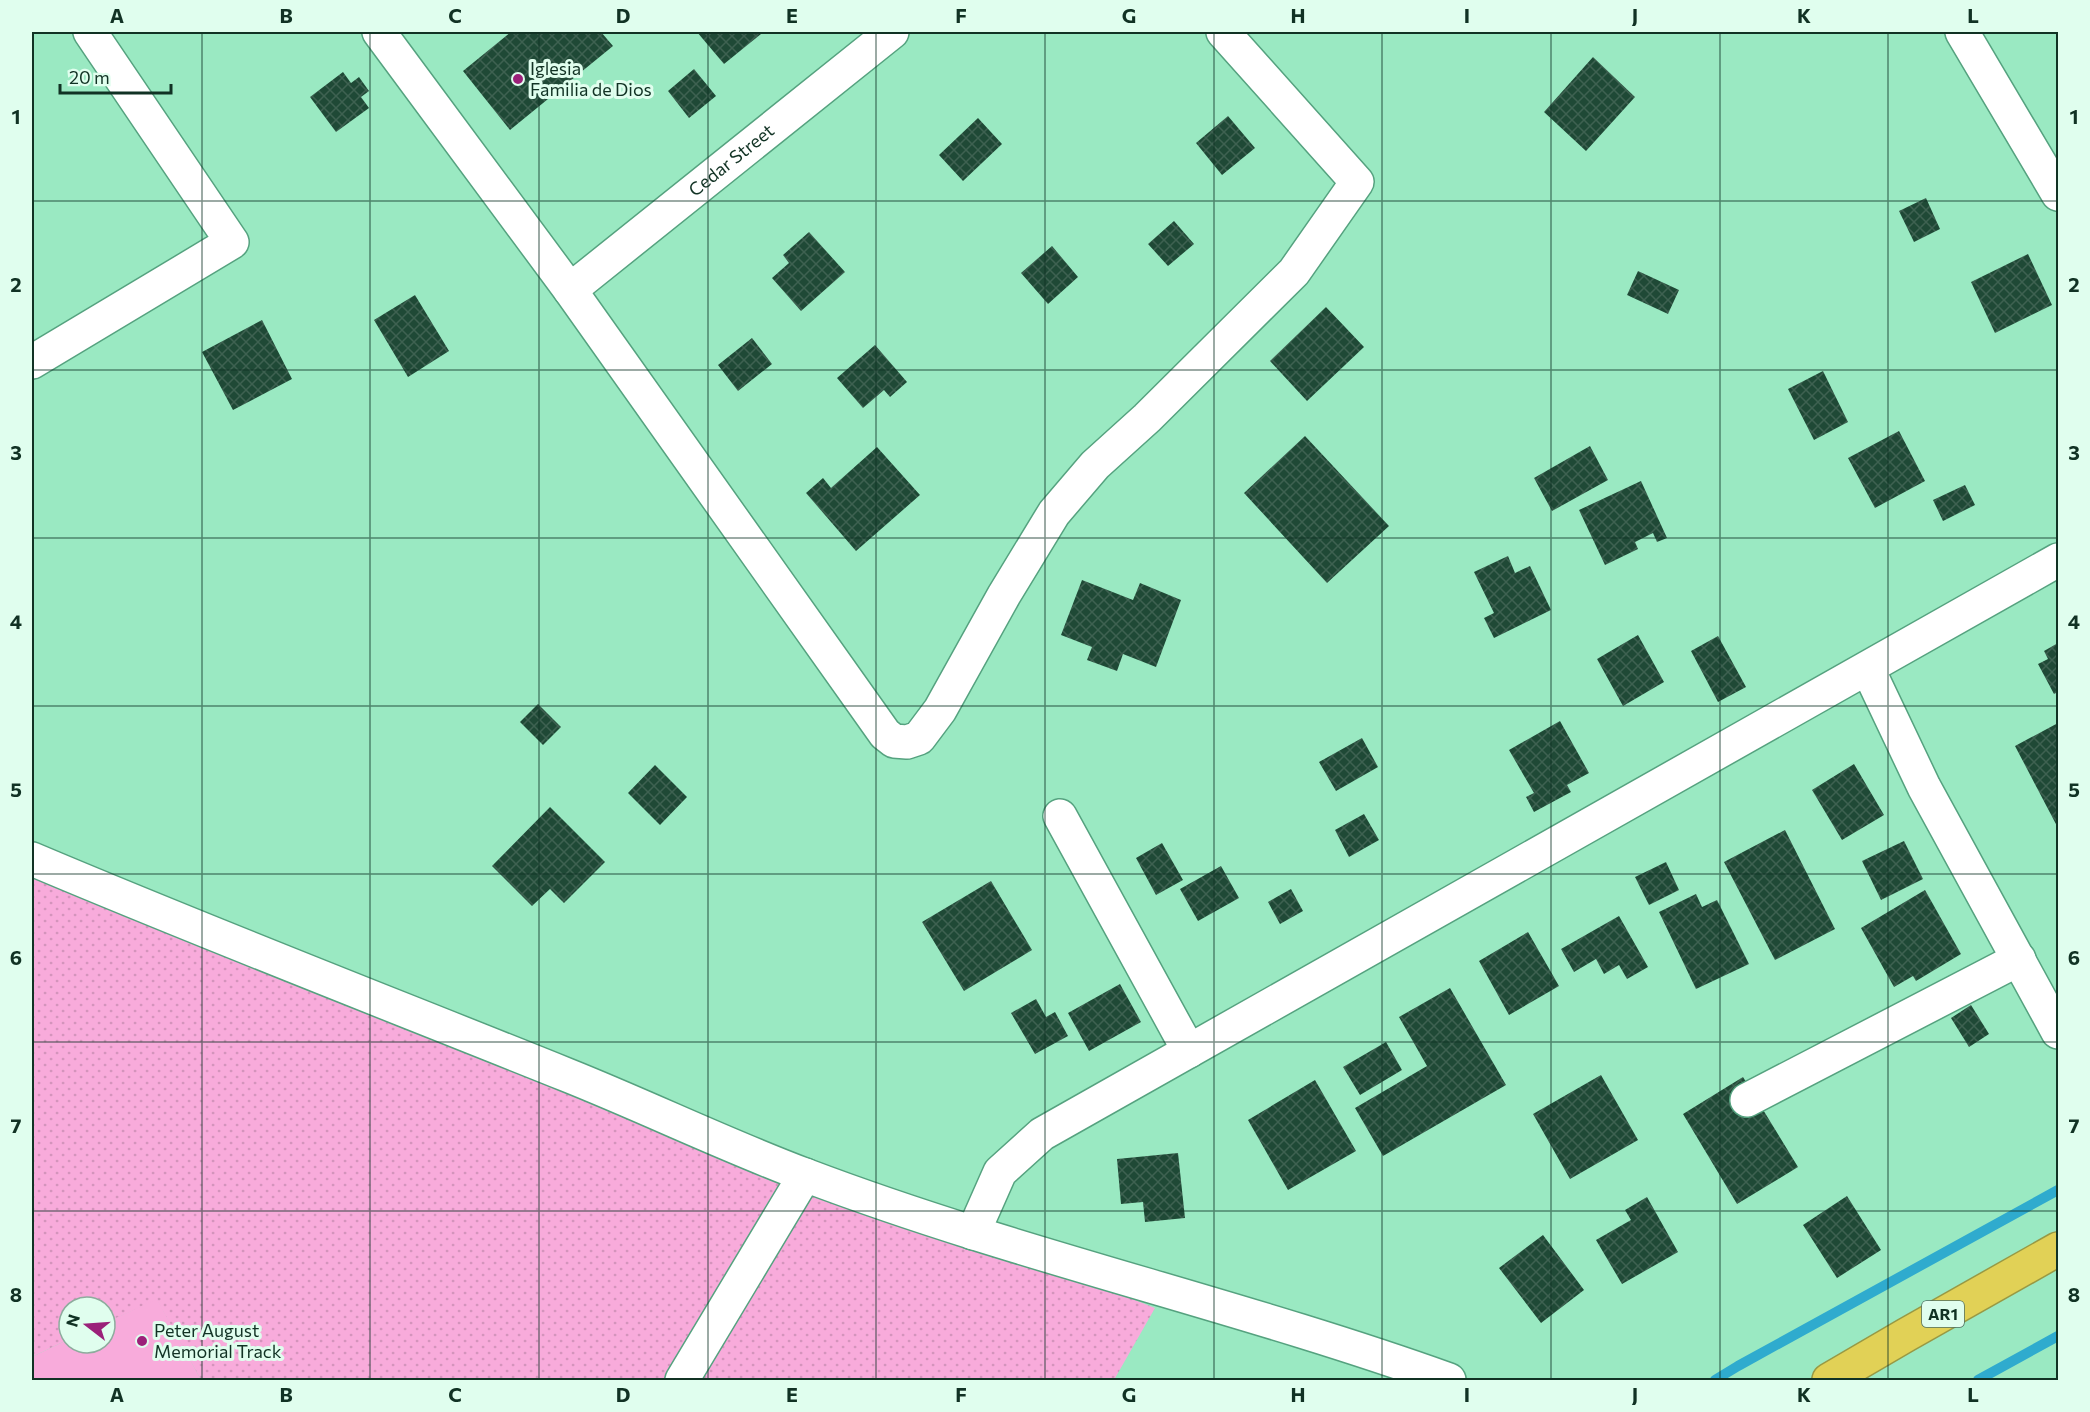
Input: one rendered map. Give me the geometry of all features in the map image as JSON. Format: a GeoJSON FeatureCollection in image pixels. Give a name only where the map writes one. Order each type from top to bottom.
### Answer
{"type":"FeatureCollection","features":[{"type":"Feature","properties":{"kind":"highway","name":"AR1"},"geometry":{"type":"LineString","coordinates":[[1829,1380],[2058,1249]]}},
{"type":"Feature","properties":{"kind":"street"},"geometry":{"type":"LineString","coordinates":[[32,362],[232,242],[90,32]]}},
{"type":"Feature","properties":{"kind":"street"},"geometry":{"type":"LineString","coordinates":[[380,32],[570,290],[885,734],[894,741],[907,742],[919,738],[940,710],[1004,595],[1054,513],[1095,465],[1147,418],[1294,272],[1357,182],[1223,32]]}},
{"type":"Feature","properties":{"kind":"street","name":"Cedar Street"},"geometry":{"type":"LineString","coordinates":[[570,290],[892,32]]}},
{"type":"Feature","properties":{"kind":"street"},"geometry":{"type":"LineString","coordinates":[[1962,32],[2058,194]]}},
{"type":"Feature","properties":{"kind":"street"},"geometry":{"type":"LineString","coordinates":[[973,1233],[1000,1172],[1042,1134],[2058,560]]}},
{"type":"Feature","properties":{"kind":"street"},"geometry":{"type":"LineString","coordinates":[[1868,669],[1924,786],[2058,1032]]}},
{"type":"Feature","properties":{"kind":"street"},"geometry":{"type":"LineString","coordinates":[[1060,816],[1189,1051]]}},
{"type":"Feature","properties":{"kind":"street"},"geometry":{"type":"LineString","coordinates":[[32,859],[195,928],[571,1076],[805,1175],[973,1233],[1362,1349],[1449,1380]]}},
{"type":"Feature","properties":{"kind":"street"},"geometry":{"type":"LineString","coordinates":[[1747,1100],[2019,960]]}},
{"type":"Feature","properties":{"kind":"street"},"geometry":{"type":"LineString","coordinates":[[682,1380],[805,1175]]}},
{"type":"Feature","properties":{"kind":"shaded area"},"geometry":{"type":"Polygon","coordinates":[[[32,860],[1155,1308],[1114,1380],[201,1380],[157,1300],[117,1318],[117,1295],[57,1295],[57,1345],[32,1357],[32,860]]]}},
{"type":"Feature","properties":{"kind":"shaded area","name":"Peter August Memorial Track"},"geometry":{"type":"Polygon","coordinates":[[[157,1299],[201,1380],[32,1380],[32,1357],[57,1345],[57,1355],[117,1355],[117,1317],[157,1299]]]}},
{"type":"Feature","properties":{"kind":"building"},"geometry":{"type":"Polygon","coordinates":[[[511,32],[601,32],[613,46],[510,130],[463,71],[511,32]]]}},
{"type":"Feature","properties":{"kind":"building"},"geometry":{"type":"Polygon","coordinates":[[[697,32],[759,32],[761,34],[724,64],[697,32]]]}},
{"type":"Feature","properties":{"kind":"building"},"geometry":{"type":"Polygon","coordinates":[[[1593,57],[1635,97],[1586,151],[1544,112],[1593,57]]]}},
{"type":"Feature","properties":{"kind":"building"},"geometry":{"type":"Polygon","coordinates":[[[694,69],[716,96],[689,118],[668,91],[694,69]]]}},
{"type":"Feature","properties":{"kind":"building"},"geometry":{"type":"Polygon","coordinates":[[[343,72],[351,83],[359,77],[369,91],[361,97],[369,108],[336,132],[310,97],[343,72]]]}},
{"type":"Feature","properties":{"kind":"building"},"geometry":{"type":"Polygon","coordinates":[[[1228,116],[1255,148],[1222,175],[1196,143],[1228,116]]]}},
{"type":"Feature","properties":{"kind":"building"},"geometry":{"type":"Polygon","coordinates":[[[978,118],[1002,144],[963,181],[939,155],[978,118]]]}},
{"type":"Feature","properties":{"kind":"building"},"geometry":{"type":"Polygon","coordinates":[[[1926,198],[1940,229],[1914,242],[1899,211],[1926,198]]]}},
{"type":"Feature","properties":{"kind":"building"},"geometry":{"type":"Polygon","coordinates":[[[1174,221],[1194,244],[1168,266],[1148,244],[1174,221]]]}},
{"type":"Feature","properties":{"kind":"building"},"geometry":{"type":"Polygon","coordinates":[[[809,232],[845,272],[801,311],[772,278],[789,263],[783,255],[809,232]]]}},
{"type":"Feature","properties":{"kind":"building"},"geometry":{"type":"Polygon","coordinates":[[[1052,246],[1078,277],[1048,304],[1021,273],[1052,246]]]}},
{"type":"Feature","properties":{"kind":"building"},"geometry":{"type":"Polygon","coordinates":[[[2028,254],[2052,305],[1995,333],[1971,282],[2028,254]]]}},
{"type":"Feature","properties":{"kind":"building"},"geometry":{"type":"Polygon","coordinates":[[[1638,271],[1679,290],[1668,314],[1627,295],[1638,271]]]}},
{"type":"Feature","properties":{"kind":"building"},"geometry":{"type":"Polygon","coordinates":[[[415,295],[449,351],[408,377],[374,320],[415,295]]]}},
{"type":"Feature","properties":{"kind":"building"},"geometry":{"type":"Polygon","coordinates":[[[1326,307],[1364,347],[1307,401],[1270,361],[1326,307]]]}},
{"type":"Feature","properties":{"kind":"building"},"geometry":{"type":"Polygon","coordinates":[[[262,320],[292,379],[233,410],[202,352],[262,320]]]}},
{"type":"Feature","properties":{"kind":"building"},"geometry":{"type":"Polygon","coordinates":[[[752,338],[772,364],[738,391],[718,365],[752,338]]]}},
{"type":"Feature","properties":{"kind":"building"},"geometry":{"type":"Polygon","coordinates":[[[875,345],[907,382],[890,397],[884,390],[863,408],[837,378],[875,345]]]}},
{"type":"Feature","properties":{"kind":"building"},"geometry":{"type":"Polygon","coordinates":[[[1823,371],[1848,422],[1814,440],[1788,389],[1823,371]]]}},
{"type":"Feature","properties":{"kind":"building"},"geometry":{"type":"Polygon","coordinates":[[[1899,431],[1925,481],[1875,508],[1848,458],[1899,431]]]}},
{"type":"Feature","properties":{"kind":"building"},"geometry":{"type":"Polygon","coordinates":[[[1305,436],[1389,526],[1327,583],[1244,493],[1305,436]]]}},
{"type":"Feature","properties":{"kind":"building"},"geometry":{"type":"Polygon","coordinates":[[[1590,446],[1608,480],[1552,511],[1534,478],[1590,446]]]}},
{"type":"Feature","properties":{"kind":"building"},"geometry":{"type":"Polygon","coordinates":[[[877,447],[920,495],[856,551],[806,493],[823,478],[831,488],[877,447]]]}},
{"type":"Feature","properties":{"kind":"building"},"geometry":{"type":"Polygon","coordinates":[[[1641,481],[1667,538],[1657,542],[1653,533],[1635,542],[1638,549],[1605,565],[1579,510],[1641,481]]]}},
{"type":"Feature","properties":{"kind":"building"},"geometry":{"type":"Polygon","coordinates":[[[1965,485],[1975,505],[1943,521],[1933,500],[1965,485]]]}},
{"type":"Feature","properties":{"kind":"building"},"geometry":{"type":"Polygon","coordinates":[[[1508,556],[1515,573],[1530,566],[1551,610],[1494,638],[1484,618],[1494,613],[1474,572],[1508,556]]]}},
{"type":"Feature","properties":{"kind":"building"},"geometry":{"type":"Polygon","coordinates":[[[1082,580],[1133,600],[1140,583],[1181,600],[1156,667],[1123,654],[1117,671],[1087,660],[1092,647],[1061,635],[1082,580]]]}},
{"type":"Feature","properties":{"kind":"building"},"geometry":{"type":"Polygon","coordinates":[[[1638,635],[1664,682],[1623,706],[1597,659],[1638,635]]]}},
{"type":"Feature","properties":{"kind":"building"},"geometry":{"type":"Polygon","coordinates":[[[1718,636],[1746,687],[1718,702],[1691,651],[1718,636]]]}},
{"type":"Feature","properties":{"kind":"building"},"geometry":{"type":"Polygon","coordinates":[[[2058,643],[2058,692],[2054,694],[2038,664],[2048,659],[2044,651],[2058,643]]]}},
{"type":"Feature","properties":{"kind":"building"},"geometry":{"type":"Polygon","coordinates":[[[538,704],[561,727],[543,745],[520,722],[538,704]]]}},
{"type":"Feature","properties":{"kind":"building"},"geometry":{"type":"Polygon","coordinates":[[[1560,721],[1589,773],[1567,785],[1571,792],[1534,812],[1526,797],[1534,793],[1509,750],[1560,721]]]}},
{"type":"Feature","properties":{"kind":"building"},"geometry":{"type":"Polygon","coordinates":[[[2058,723],[2058,828],[2015,746],[2058,723]]]}},
{"type":"Feature","properties":{"kind":"building"},"geometry":{"type":"Polygon","coordinates":[[[1362,738],[1378,767],[1336,791],[1319,762],[1362,738]]]}},
{"type":"Feature","properties":{"kind":"building"},"geometry":{"type":"Polygon","coordinates":[[[1854,764],[1884,815],[1842,840],[1812,790],[1854,764]]]}},
{"type":"Feature","properties":{"kind":"building"},"geometry":{"type":"Polygon","coordinates":[[[655,765],[687,797],[660,825],[628,793],[655,765]]]}},
{"type":"Feature","properties":{"kind":"building"},"geometry":{"type":"Polygon","coordinates":[[[550,807],[605,862],[564,903],[550,889],[532,906],[492,866],[550,807]]]}},
{"type":"Feature","properties":{"kind":"building"},"geometry":{"type":"Polygon","coordinates":[[[1364,814],[1379,840],[1349,857],[1335,830],[1364,814]]]}},
{"type":"Feature","properties":{"kind":"building"},"geometry":{"type":"Polygon","coordinates":[[[1785,830],[1835,929],[1775,960],[1724,862],[1785,830]]]}},
{"type":"Feature","properties":{"kind":"building"},"geometry":{"type":"Polygon","coordinates":[[[1904,841],[1923,879],[1881,900],[1862,861],[1904,841]]]}},
{"type":"Feature","properties":{"kind":"building"},"geometry":{"type":"Polygon","coordinates":[[[1162,843],[1183,880],[1156,895],[1136,858],[1162,843]]]}},
{"type":"Feature","properties":{"kind":"building"},"geometry":{"type":"Polygon","coordinates":[[[1666,862],[1679,890],[1649,905],[1635,877],[1666,862]]]}},
{"type":"Feature","properties":{"kind":"building"},"geometry":{"type":"Polygon","coordinates":[[[1221,866],[1239,898],[1198,921],[1180,889],[1221,866]]]}},
{"type":"Feature","properties":{"kind":"building"},"geometry":{"type":"Polygon","coordinates":[[[991,881],[1032,950],[964,991],[922,922],[991,881]]]}},
{"type":"Feature","properties":{"kind":"building"},"geometry":{"type":"Polygon","coordinates":[[[1291,889],[1303,911],[1280,924],[1268,902],[1291,889]]]}},
{"type":"Feature","properties":{"kind":"building"},"geometry":{"type":"Polygon","coordinates":[[[1925,890],[1961,954],[1916,981],[1913,976],[1894,987],[1861,928],[1925,890]]]}},
{"type":"Feature","properties":{"kind":"building"},"geometry":{"type":"Polygon","coordinates":[[[1696,894],[1702,907],[1717,900],[1749,964],[1696,989],[1659,912],[1696,894]]]}},
{"type":"Feature","properties":{"kind":"building"},"geometry":{"type":"Polygon","coordinates":[[[1619,916],[1648,967],[1627,979],[1619,965],[1604,974],[1596,959],[1574,972],[1561,949],[1619,916]]]}},
{"type":"Feature","properties":{"kind":"building"},"geometry":{"type":"Polygon","coordinates":[[[1528,932],[1559,986],[1509,1015],[1479,961],[1528,932]]]}},
{"type":"Feature","properties":{"kind":"building"},"geometry":{"type":"Polygon","coordinates":[[[1120,984],[1141,1022],[1089,1051],[1068,1013],[1120,984]]]}},
{"type":"Feature","properties":{"kind":"building"},"geometry":{"type":"Polygon","coordinates":[[[1450,988],[1506,1085],[1383,1156],[1355,1108],[1427,1066],[1399,1017],[1450,988]]]}},
{"type":"Feature","properties":{"kind":"building"},"geometry":{"type":"Polygon","coordinates":[[[1036,999],[1046,1017],[1055,1012],[1068,1036],[1035,1054],[1011,1013],[1036,999]]]}},
{"type":"Feature","properties":{"kind":"building"},"geometry":{"type":"Polygon","coordinates":[[[1971,1005],[1989,1034],[1969,1047],[1951,1018],[1971,1005]]]}},
{"type":"Feature","properties":{"kind":"building"},"geometry":{"type":"Polygon","coordinates":[[[1386,1042],[1402,1070],[1360,1095],[1343,1067],[1386,1042]]]}},
{"type":"Feature","properties":{"kind":"building"},"geometry":{"type":"Polygon","coordinates":[[[1601,1075],[1638,1140],[1570,1179],[1533,1114],[1601,1075]]]}},
{"type":"Feature","properties":{"kind":"building"},"geometry":{"type":"Polygon","coordinates":[[[1743,1077],[1798,1167],[1737,1204],[1683,1114],[1743,1077]]]}},
{"type":"Feature","properties":{"kind":"building"},"geometry":{"type":"Polygon","coordinates":[[[1315,1080],[1356,1151],[1288,1190],[1248,1120],[1315,1080]]]}},
{"type":"Feature","properties":{"kind":"building"},"geometry":{"type":"Polygon","coordinates":[[[1178,1153],[1185,1218],[1145,1222],[1143,1202],[1121,1204],[1117,1159],[1178,1153]]]}},
{"type":"Feature","properties":{"kind":"building"},"geometry":{"type":"Polygon","coordinates":[[[1847,1196],[1881,1250],[1837,1278],[1803,1225],[1847,1196]]]}},
{"type":"Feature","properties":{"kind":"building"},"geometry":{"type":"Polygon","coordinates":[[[1647,1197],[1678,1252],[1622,1284],[1596,1240],[1631,1220],[1625,1210],[1647,1197]]]}},
{"type":"Feature","properties":{"kind":"building"},"geometry":{"type":"Polygon","coordinates":[[[1543,1235],[1584,1290],[1541,1323],[1499,1268],[1543,1235]]]}},
{"type":"Feature","properties":{"kind":"waterway"},"geometry":{"type":"LineString","coordinates":[[1715,1380],[2058,1190]]}},
{"type":"Feature","properties":{"kind":"waterway"},"geometry":{"type":"LineString","coordinates":[[1978,1380],[2058,1336]]}},
{"type":"Feature","properties":{"kind":"place","name":"Iglesia Familia de Dios"},"geometry":{"type":"Point","coordinates":[518,79]}},
{"type":"Feature","properties":{"kind":"place","name":"Peter August Memorial Track"},"geometry":{"type":"Point","coordinates":[142,1341]}}]}
